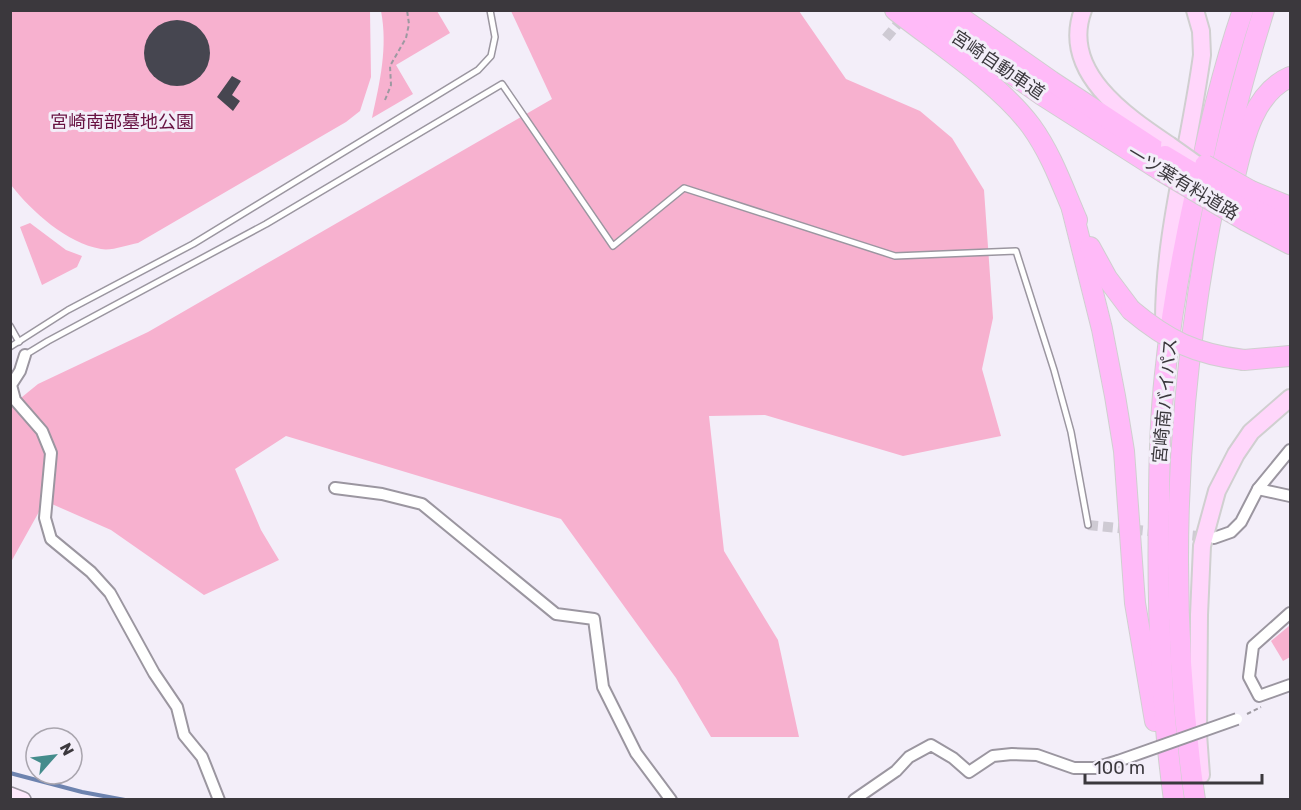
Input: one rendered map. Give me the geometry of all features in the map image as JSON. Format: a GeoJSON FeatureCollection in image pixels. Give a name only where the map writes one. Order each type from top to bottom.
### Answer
{"type":"FeatureCollection","features":[{"type":"Feature","properties":{"kind":"highway"},"geometry":{"type":"LineString","coordinates":[[895,10],[1009,100],[1030,125],[1059,174],[1072,209],[1095,258],[1131,310],[1174,342],[1221,357],[1244,360],[1290,357]]}},
{"type":"Feature","properties":{"kind":"highway","name":"宮崎自動車道"},"geometry":{"type":"LineString","coordinates":[[920,10],[1081,111]]}},
{"type":"Feature","properties":{"kind":"highway","name":"宮崎自動車道"},"geometry":{"type":"LineString","coordinates":[[950,10],[1051,81],[1081,111]]}},
{"type":"Feature","properties":{"kind":"highway","name":"宮崎南バイパス"},"geometry":{"type":"LineString","coordinates":[[1174,796],[1163,689],[1159,597],[1160,456],[1165,375],[1185,244],[1201,166],[1220,84],[1243,10]]}},
{"type":"Feature","properties":{"kind":"highway","name":"宮崎南バイパス"},"geometry":{"type":"LineString","coordinates":[[1195,800],[1185,718],[1178,623],[1181,462],[1187,388],[1209,227],[1236,108],[1264,10]]}},
{"type":"Feature","properties":{"kind":"highway"},"geometry":{"type":"LineString","coordinates":[[1187,388],[1244,141],[1254,116],[1271,90],[1290,77]]}},
{"type":"Feature","properties":{"kind":"highway"},"geometry":{"type":"LineString","coordinates":[[1051,81],[1165,157]]}},
{"type":"Feature","properties":{"kind":"highway"},"geometry":{"type":"LineString","coordinates":[[1081,111],[1290,228]]}},
{"type":"Feature","properties":{"kind":"highway"},"geometry":{"type":"LineString","coordinates":[[1249,204],[1290,207]]}},
{"type":"Feature","properties":{"kind":"highway","name":"一ツ葉有料道路"},"geometry":{"type":"LineString","coordinates":[[1249,204],[1290,244]]}},
{"type":"Feature","properties":{"kind":"highway"},"geometry":{"type":"LineString","coordinates":[[1072,209],[1097,309],[1115,396],[1124,451],[1135,603],[1157,731],[1174,796]]}},
{"type":"Feature","properties":{"kind":"main road"},"geometry":{"type":"LineString","coordinates":[[1083,10],[1079,38],[1087,68],[1099,88],[1165,157]]}},
{"type":"Feature","properties":{"kind":"main road"},"geometry":{"type":"LineString","coordinates":[[1165,375],[1164,292],[1202,55],[1201,31],[1195,10]]}},
{"type":"Feature","properties":{"kind":"main road"},"geometry":{"type":"LineString","coordinates":[[1249,204],[1290,220]]}},
{"type":"Feature","properties":{"kind":"main road"},"geometry":{"type":"LineString","coordinates":[[1201,800],[1198,734],[1202,546],[1217,491],[1236,453],[1251,432],[1290,398]]}},
{"type":"Feature","properties":{"kind":"main road"},"geometry":{"type":"LineString","coordinates":[[10,795],[23,800]]}},
{"type":"Feature","properties":{"kind":"street"},"geometry":{"type":"LineString","coordinates":[[25,355],[20,371],[11,385],[15,399],[42,431],[51,453],[45,518],[51,539],[91,572],[110,593],[154,673],[177,707],[184,735],[201,757],[219,800]]}},
{"type":"Feature","properties":{"kind":"street"},"geometry":{"type":"LineString","coordinates":[[1214,538],[1231,532],[1241,522],[1258,489],[1290,450]]}},
{"type":"Feature","properties":{"kind":"street"},"geometry":{"type":"LineString","coordinates":[[334,488],[382,494],[422,504],[556,614],[594,619],[603,687],[636,753],[671,800]]}},
{"type":"Feature","properties":{"kind":"street"},"geometry":{"type":"LineString","coordinates":[[1258,489],[1290,496]]}},
{"type":"Feature","properties":{"kind":"street"},"geometry":{"type":"LineString","coordinates":[[1290,613],[1253,646],[1249,677],[1259,696],[1290,685]]}},
{"type":"Feature","properties":{"kind":"street"},"geometry":{"type":"LineString","coordinates":[[854,800],[896,771],[909,757],[931,745],[953,758],[969,772],[993,756],[1012,754],[1037,755],[1074,768],[1095,768],[1237,719]]}},
{"type":"Feature","properties":{"kind":"lane"},"geometry":{"type":"LineString","coordinates":[[10,347],[68,310],[193,244],[478,69],[491,56],[495,38],[490,10]]}},
{"type":"Feature","properties":{"kind":"lane"},"geometry":{"type":"LineString","coordinates":[[25,355],[266,224],[502,84],[613,246],[684,188],[896,256],[1016,251],[1071,432],[1088,525]]}},
{"type":"Feature","properties":{"kind":"lane"},"geometry":{"type":"LineString","coordinates":[[10,326],[19,342]]}},
{"type":"Feature","properties":{"kind":"path"},"geometry":{"type":"LineString","coordinates":[[385,100],[391,85],[390,66],[406,38],[409,24],[407,10]]}},
{"type":"Feature","properties":{"kind":"green space","name":"宮崎南部墓地公園"},"geometry":{"type":"Polygon","coordinates":[[[10,11],[370,11],[371,77],[360,111],[346,122],[138,243],[115,249],[101,249],[88,246],[51,225],[29,206],[11,185],[10,11]]]}},
{"type":"Feature","properties":{"kind":"green space"},"geometry":{"type":"Polygon","coordinates":[[[381,11],[437,11],[450,33],[396,65],[413,94],[372,118],[383,51],[381,11]]]}},
{"type":"Feature","properties":{"kind":"green space"},"geometry":{"type":"Polygon","coordinates":[[[511,11],[799,11],[846,79],[920,111],[952,138],[984,190],[993,318],[982,369],[1001,436],[903,456],[765,415],[709,416],[724,551],[778,640],[799,737],[711,737],[676,678],[561,519],[286,436],[235,469],[261,530],[279,560],[204,595],[111,530],[45,501],[11,562],[11,406],[38,384],[148,332],[552,99],[511,11]]]}},
{"type":"Feature","properties":{"kind":"green space"},"geometry":{"type":"Polygon","coordinates":[[[30,223],[66,250],[82,256],[77,267],[42,285],[20,227],[30,223]]]}},
{"type":"Feature","properties":{"kind":"green space"},"geometry":{"type":"Polygon","coordinates":[[[1289,626],[1290,657],[1283,661],[1271,641],[1289,626]]]}},
{"type":"Feature","properties":{"kind":"building"},"geometry":{"type":"Polygon","coordinates":[[[170,20],[184,20],[196,25],[205,34],[210,53],[208,66],[201,77],[184,86],[170,86],[158,81],[149,72],[144,60],[144,46],[149,34],[158,25],[170,20]]]}},
{"type":"Feature","properties":{"kind":"building"},"geometry":{"type":"Polygon","coordinates":[[[232,76],[241,81],[232,95],[240,101],[233,111],[217,97],[232,76]]]}},
{"type":"Feature","properties":{"kind":"waterway"},"geometry":{"type":"LineString","coordinates":[[10,773],[82,792],[125,800]]}},
{"type":"Feature","properties":{"kind":"tunnel"},"geometry":{"type":"LineString","coordinates":[[886,38],[907,13]]}},
{"type":"Feature","properties":{"kind":"tunnel"},"geometry":{"type":"LineString","coordinates":[[1088,525],[1208,537]]}}]}
